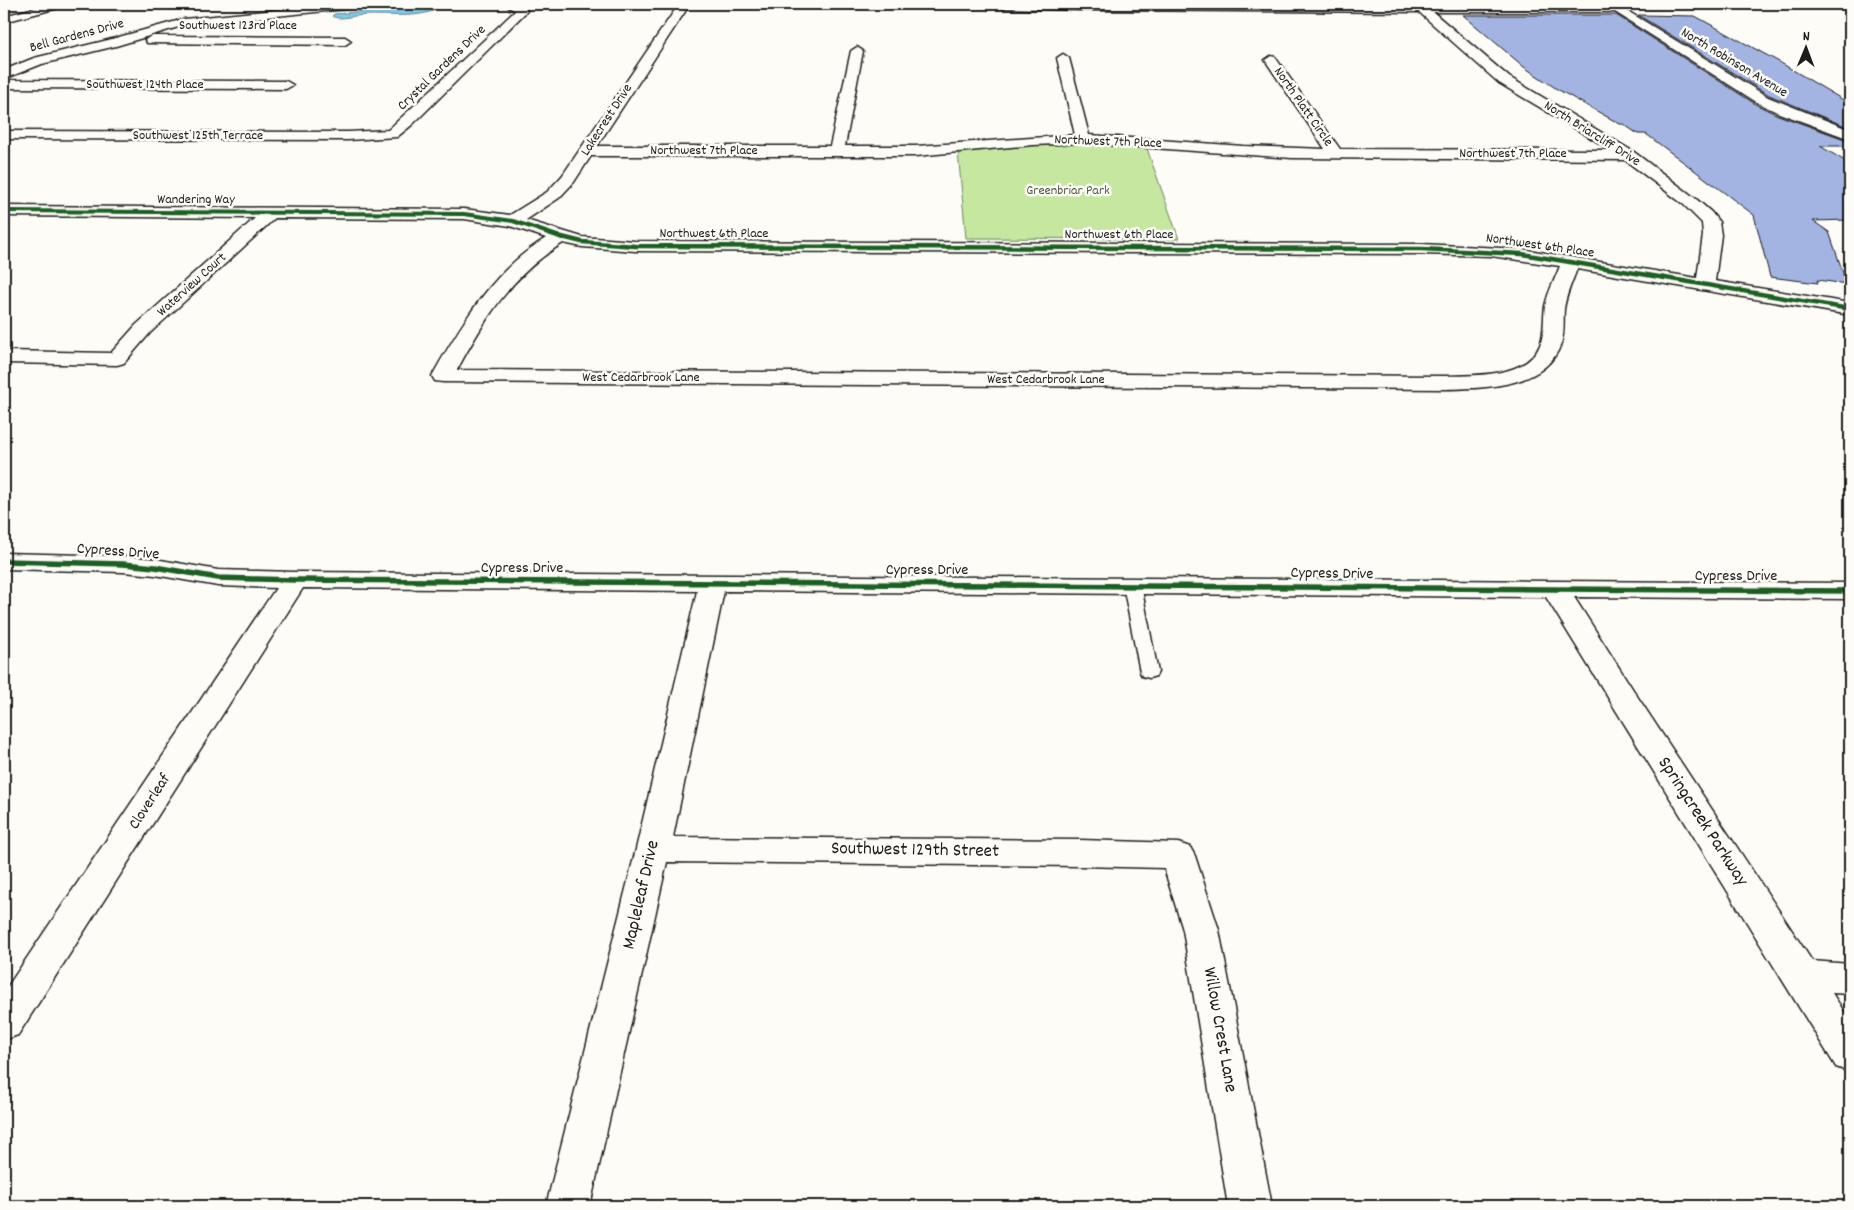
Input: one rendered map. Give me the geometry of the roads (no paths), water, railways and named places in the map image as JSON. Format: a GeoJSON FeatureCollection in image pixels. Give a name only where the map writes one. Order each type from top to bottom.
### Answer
{"type":"FeatureCollection","features":[{"type":"Feature","properties":{"kind":"street"},"geometry":{"type":"LineString","coordinates":[[4,19],[62,4]]}},
{"type":"Feature","properties":{"kind":"street","name":"Bell Gardens Drive"},"geometry":{"type":"LineString","coordinates":[[4,75],[38,61],[132,38],[193,20],[366,4]]}},
{"type":"Feature","properties":{"kind":"street","name":"Crystal Gardens Drive"},"geometry":{"type":"LineString","coordinates":[[392,134],[408,122],[519,14],[520,8],[508,4]]}},
{"type":"Feature","properties":{"kind":"street","name":"Lakecrest Drive"},"geometry":{"type":"LineString","coordinates":[[513,221],[542,203],[562,187],[588,151],[684,4]]}},
{"type":"Feature","properties":{"kind":"street"},"geometry":{"type":"LineString","coordinates":[[963,4],[1092,8],[1613,6]]}},
{"type":"Feature","properties":{"kind":"street","name":"North Robinson Avenue"},"geometry":{"type":"LineString","coordinates":[[1613,6],[1764,100],[1784,110],[1850,135]]}},
{"type":"Feature","properties":{"kind":"street","name":"North Briarcliff Drive"},"geometry":{"type":"LineString","coordinates":[[1422,8],[1504,80],[1629,155],[1689,201],[1710,222],[1712,235],[1705,284]]}},
{"type":"Feature","properties":{"kind":"street","name":"Southwest 123rd Place"},"geometry":{"type":"LineString","coordinates":[[132,38],[166,41],[345,41]]}},
{"type":"Feature","properties":{"kind":"street"},"geometry":{"type":"LineString","coordinates":[[836,152],[857,51]]}},
{"type":"Feature","properties":{"kind":"street"},"geometry":{"type":"LineString","coordinates":[[1063,58],[1083,139]]}},
{"type":"Feature","properties":{"kind":"street","name":"North Platt Circle"},"geometry":{"type":"LineString","coordinates":[[1271,60],[1336,154]]}},
{"type":"Feature","properties":{"kind":"street","name":"Southwest 124th Place"},"geometry":{"type":"LineString","coordinates":[[4,84],[286,85]]}},
{"type":"Feature","properties":{"kind":"street","name":"Southwest 125th Terrace"},"geometry":{"type":"LineString","coordinates":[[4,135],[348,136],[392,134]]}},
{"type":"Feature","properties":{"kind":"street","name":"Northwest 7th Place"},"geometry":{"type":"LineString","coordinates":[[588,151],[916,151],[1033,141],[1083,139],[1159,143],[1259,152],[1629,155]]}},
{"type":"Feature","properties":{"kind":"street","name":"Wandering Way"},"geometry":{"type":"LineString","coordinates":[[4,211],[387,213]]}},
{"type":"Feature","properties":{"kind":"street","name":"Waterview Court"},"geometry":{"type":"LineString","coordinates":[[4,356],[117,359],[143,330],[270,213]]}},
{"type":"Feature","properties":{"kind":"street","name":"Northwest 6th Place"},"geometry":{"type":"LineString","coordinates":[[387,213],[464,214],[513,221],[560,237],[582,242],[635,246],[1462,249],[1570,262],[1850,309]]}},
{"type":"Feature","properties":{"kind":"street","name":"West Cedarbrook Lane"},"geometry":{"type":"LineString","coordinates":[[560,237],[529,257],[509,276],[457,350],[443,376],[1370,382],[1482,380],[1509,376],[1524,371],[1534,367],[1541,360],[1551,345],[1555,306],[1570,262]]}},
{"type":"Feature","properties":{"kind":"street","name":"Cypress Drive"},"geometry":{"type":"LineString","coordinates":[[4,561],[123,564],[155,567],[218,578],[295,580],[1850,591]]}},
{"type":"Feature","properties":{"kind":"street","name":"Cloverleaf"},"geometry":{"type":"LineString","coordinates":[[4,1024],[295,580]]}},
{"type":"Feature","properties":{"kind":"street","name":"Mapleleaf Drive"},"geometry":{"type":"LineString","coordinates":[[568,1206],[653,849],[712,582]]}},
{"type":"Feature","properties":{"kind":"street","name":"Springcreek Parkway"},"geometry":{"type":"LineString","coordinates":[[1555,589],[1614,687],[1802,976],[1850,1055]]}},
{"type":"Feature","properties":{"kind":"street","name":"Southwest 129th Street"},"geometry":{"type":"LineString","coordinates":[[653,849],[1080,852],[1178,856]]}},
{"type":"Feature","properties":{"kind":"street","name":"Willow Crest Lane"},"geometry":{"type":"LineString","coordinates":[[1178,856],[1201,930],[1250,1206]]}},
{"type":"Feature","properties":{"kind":"street"},"geometry":{"type":"LineString","coordinates":[[1802,976],[1850,979]]}},
{"type":"Feature","properties":{"kind":"lane"},"geometry":{"type":"LineString","coordinates":[[1132,586],[1149,672]]}},
{"type":"Feature","properties":{"kind":"water"},"geometry":{"type":"Polygon","coordinates":[[[402,8],[432,9],[433,11],[415,15],[364,15],[340,18],[332,16],[334,14],[402,8]]]}},
{"type":"Feature","properties":{"kind":"park label","name":"Greenbriar Park"},"geometry":{"type":"Point","coordinates":[1068,191]}}]}
